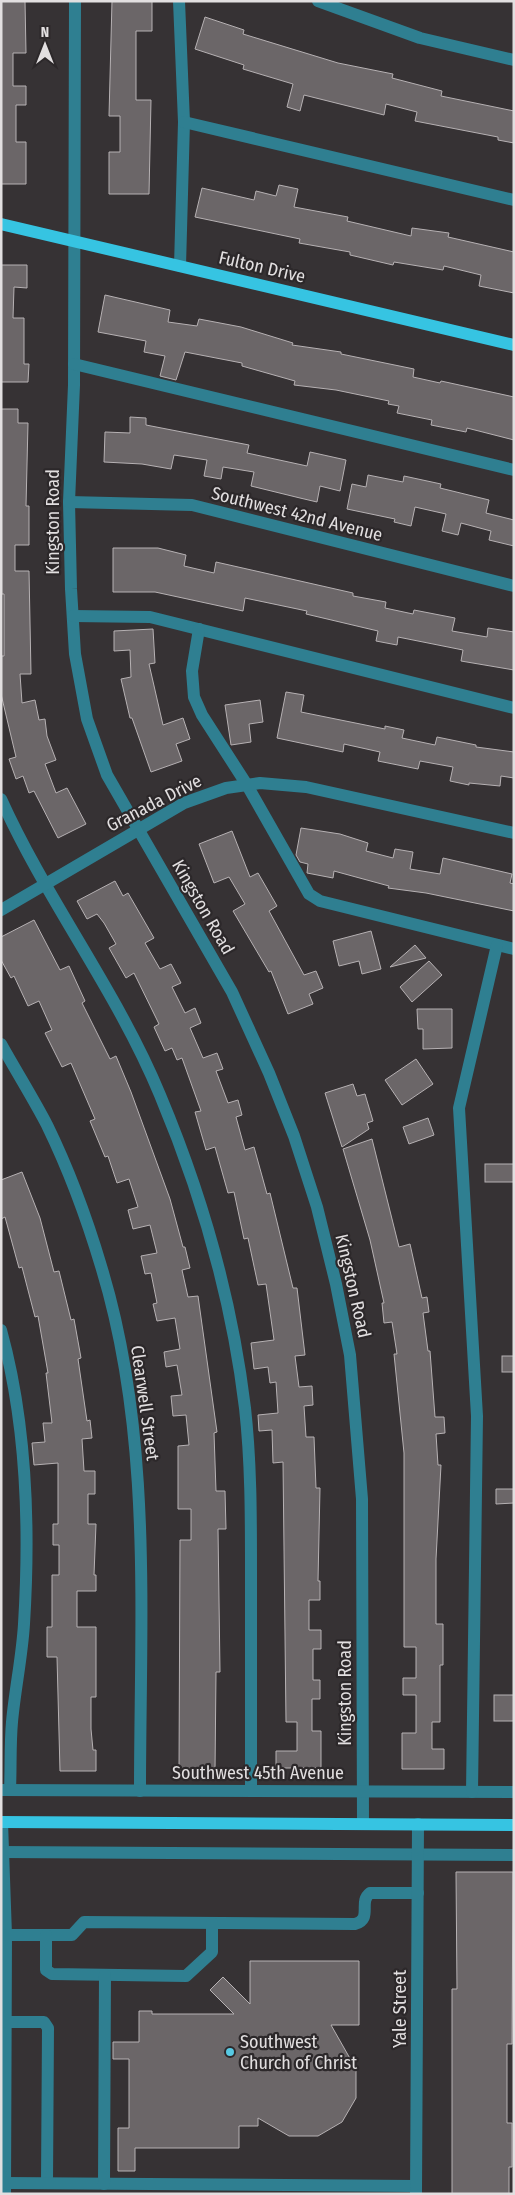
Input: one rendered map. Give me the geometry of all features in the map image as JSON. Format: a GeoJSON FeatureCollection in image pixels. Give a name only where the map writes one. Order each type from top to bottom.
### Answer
{"type":"FeatureCollection","features":[{"type":"Feature","properties":{"kind":"main road","name":"Fulton Drive"},"geometry":{"type":"LineString","coordinates":[[1,224],[514,344]]}},
{"type":"Feature","properties":{"kind":"main road"},"geometry":{"type":"LineString","coordinates":[[2,1822],[514,1825]]}},
{"type":"Feature","properties":{"kind":"street","name":"Kingston Road"},"geometry":{"type":"LineString","coordinates":[[75,1],[74,364],[69,502],[75,654],[87,719],[107,775],[232,992],[269,1074],[297,1145],[316,1207],[336,1284],[350,1355],[362,1500],[363,1824]]}},
{"type":"Feature","properties":{"kind":"street"},"geometry":{"type":"LineString","coordinates":[[179,1],[184,122],[180,266]]}},
{"type":"Feature","properties":{"kind":"street"},"geometry":{"type":"LineString","coordinates":[[318,1],[420,38],[514,60]]}},
{"type":"Feature","properties":{"kind":"street"},"geometry":{"type":"LineString","coordinates":[[184,122],[514,200]]}},
{"type":"Feature","properties":{"kind":"street"},"geometry":{"type":"LineString","coordinates":[[74,364],[514,470]]}},
{"type":"Feature","properties":{"kind":"street","name":"Southwest 42nd Avenue"},"geometry":{"type":"LineString","coordinates":[[69,502],[192,505],[514,586]]}},
{"type":"Feature","properties":{"kind":"street"},"geometry":{"type":"LineString","coordinates":[[72,616],[150,617],[514,708]]}},
{"type":"Feature","properties":{"kind":"street"},"geometry":{"type":"LineString","coordinates":[[199,629],[192,671],[194,696],[202,715],[246,785],[308,894],[320,901],[514,948]]}},
{"type":"Feature","properties":{"kind":"street","name":"Granada Drive"},"geometry":{"type":"LineString","coordinates":[[1,910],[184,804],[226,788],[260,782],[306,787],[514,833]]}},
{"type":"Feature","properties":{"kind":"street"},"geometry":{"type":"LineString","coordinates":[[1,799],[44,884],[121,1016],[159,1092],[198,1192],[220,1272],[245,1407],[250,1477],[251,1791]]}},
{"type":"Feature","properties":{"kind":"street"},"geometry":{"type":"LineString","coordinates":[[472,1792],[477,1416],[459,1108],[497,945]]}},
{"type":"Feature","properties":{"kind":"street","name":"Clearwell Street"},"geometry":{"type":"LineString","coordinates":[[1,1044],[47,1125],[68,1172],[102,1267],[118,1337],[132,1418],[139,1504],[140,1791]]}},
{"type":"Feature","properties":{"kind":"street"},"geometry":{"type":"LineString","coordinates":[[1,1330],[19,1428],[25,1494],[27,1565],[24,1627],[12,1722],[6,1790]]}},
{"type":"Feature","properties":{"kind":"street","name":"Southwest 45th Avenue"},"geometry":{"type":"LineString","coordinates":[[6,1790],[514,1792]]}},
{"type":"Feature","properties":{"kind":"street"},"geometry":{"type":"LineString","coordinates":[[2,1822],[6,1935],[4,2100],[6,2188],[47,2183],[416,2190]]}},
{"type":"Feature","properties":{"kind":"street","name":"Yale Street"},"geometry":{"type":"LineString","coordinates":[[416,2190],[418,1824]]}},
{"type":"Feature","properties":{"kind":"street"},"geometry":{"type":"LineString","coordinates":[[2,1852],[514,1854]]}},
{"type":"Feature","properties":{"kind":"street"},"geometry":{"type":"LineString","coordinates":[[6,1935],[72,1935],[78,1931],[84,1922],[355,1924],[361,1922],[365,1917],[365,1900],[370,1892],[418,1892]]}},
{"type":"Feature","properties":{"kind":"street"},"geometry":{"type":"LineString","coordinates":[[46,1935],[46,1970],[52,1974],[186,1976],[212,1952],[212,1923]]}},
{"type":"Feature","properties":{"kind":"street"},"geometry":{"type":"LineString","coordinates":[[104,2184],[105,1975]]}},
{"type":"Feature","properties":{"kind":"street"},"geometry":{"type":"LineString","coordinates":[[6,2022],[44,2022],[48,2028],[47,2183]]}},
{"type":"Feature","properties":{"kind":"building"},"geometry":{"type":"Polygon","coordinates":[[[1,1],[25,1],[26,53],[13,53],[13,86],[26,86],[26,105],[16,105],[16,142],[26,142],[26,184],[1,184],[1,1]]]}},
{"type":"Feature","properties":{"kind":"building"},"geometry":{"type":"Polygon","coordinates":[[[112,1],[152,1],[152,31],[136,31],[136,100],[151,100],[149,194],[109,194],[109,152],[120,152],[120,116],[109,116],[112,1]]]}},
{"type":"Feature","properties":{"kind":"building"},"geometry":{"type":"Polygon","coordinates":[[[205,17],[244,30],[243,34],[338,63],[393,74],[392,78],[442,91],[441,96],[514,111],[514,143],[498,140],[498,137],[415,121],[417,112],[386,104],[384,115],[304,95],[300,111],[287,107],[293,84],[243,69],[244,65],[195,49],[205,17]]]}},
{"type":"Feature","properties":{"kind":"building"},"geometry":{"type":"Polygon","coordinates":[[[279,185],[298,189],[294,207],[348,217],[347,221],[411,236],[412,228],[449,233],[448,237],[514,252],[514,293],[479,286],[481,275],[444,266],[443,270],[394,262],[393,265],[350,255],[350,252],[299,243],[300,239],[195,217],[202,188],[254,200],[256,191],[276,196],[279,185]]]}},
{"type":"Feature","properties":{"kind":"building"},"geometry":{"type":"Polygon","coordinates":[[[1,265],[27,265],[27,288],[14,287],[13,318],[24,318],[24,364],[29,364],[28,382],[1,382],[1,265]]]}},
{"type":"Feature","properties":{"kind":"building"},"geometry":{"type":"Polygon","coordinates":[[[105,295],[170,310],[168,322],[197,326],[199,319],[241,327],[293,343],[292,345],[341,352],[341,354],[414,369],[413,377],[440,383],[441,381],[514,397],[514,440],[467,428],[466,432],[431,425],[432,420],[397,413],[399,406],[388,404],[389,401],[336,390],[294,385],[295,381],[242,366],[242,363],[185,352],[176,380],[160,376],[165,356],[144,352],[146,341],[98,332],[105,295]]]}},
{"type":"Feature","properties":{"kind":"building"},"geometry":{"type":"Polygon","coordinates":[[[1,409],[18,409],[18,423],[28,423],[26,506],[29,506],[29,545],[15,545],[15,571],[29,571],[31,674],[20,674],[22,703],[35,700],[39,720],[45,719],[47,736],[56,760],[45,764],[56,793],[67,788],[86,824],[58,838],[34,791],[29,793],[23,776],[16,779],[9,759],[16,757],[1,694],[1,656],[4,656],[4,594],[1,594],[1,409]]]}},
{"type":"Feature","properties":{"kind":"building"},"geometry":{"type":"Polygon","coordinates":[[[130,417],[146,418],[146,425],[249,445],[247,453],[307,466],[310,452],[346,460],[340,491],[320,486],[317,502],[251,486],[254,472],[223,467],[221,479],[204,476],[207,460],[174,455],[171,469],[142,464],[104,462],[105,432],[130,433],[130,417]]]}},
{"type":"Feature","properties":{"kind":"building"},"geometry":{"type":"Polygon","coordinates":[[[368,475],[403,482],[404,476],[441,484],[440,488],[489,500],[486,513],[514,520],[514,546],[489,540],[491,531],[461,523],[458,535],[442,531],[446,514],[415,507],[411,526],[394,522],[395,519],[347,509],[352,484],[366,487],[368,475]]]}},
{"type":"Feature","properties":{"kind":"building"},"geometry":{"type":"Polygon","coordinates":[[[113,548],[158,548],[186,555],[184,566],[214,573],[216,562],[353,593],[353,596],[386,602],[385,608],[413,614],[414,610],[455,618],[452,631],[487,637],[488,628],[514,632],[514,670],[461,661],[463,650],[398,637],[397,645],[376,641],[378,631],[306,614],[307,611],[245,598],[243,611],[155,592],[113,592],[113,548]]]}},
{"type":"Feature","properties":{"kind":"building"},"geometry":{"type":"Polygon","coordinates":[[[153,629],[155,663],[149,664],[163,725],[183,718],[190,739],[176,744],[182,761],[151,772],[132,718],[130,718],[121,679],[131,677],[130,650],[114,651],[114,631],[153,629]]]}},
{"type":"Feature","properties":{"kind":"building"},"geometry":{"type":"Polygon","coordinates":[[[286,692],[304,695],[301,712],[385,729],[385,726],[404,730],[402,738],[435,745],[437,737],[476,745],[476,747],[514,752],[514,778],[501,776],[500,786],[469,783],[469,785],[450,781],[453,767],[420,761],[418,769],[378,761],[380,752],[344,744],[343,752],[277,738],[286,692]]]}},
{"type":"Feature","properties":{"kind":"building"},"geometry":{"type":"Polygon","coordinates":[[[260,700],[263,722],[249,724],[251,742],[231,745],[225,705],[260,700]]]}},
{"type":"Feature","properties":{"kind":"building"},"geometry":{"type":"Polygon","coordinates":[[[301,828],[340,834],[368,843],[366,851],[393,858],[395,849],[413,852],[410,869],[440,874],[443,858],[512,874],[510,883],[514,884],[514,911],[426,893],[388,888],[389,886],[334,871],[333,878],[307,873],[308,864],[300,862],[296,855],[301,828]]]}},
{"type":"Feature","properties":{"kind":"building"},"geometry":{"type":"Polygon","coordinates":[[[232,831],[250,877],[258,873],[277,906],[269,911],[304,975],[316,971],[323,988],[309,994],[313,1004],[288,1014],[271,971],[269,972],[233,911],[245,904],[229,877],[214,883],[199,844],[232,831]]]}},
{"type":"Feature","properties":{"kind":"building"},"geometry":{"type":"Polygon","coordinates":[[[115,881],[123,896],[128,893],[154,938],[145,943],[160,969],[171,964],[181,983],[172,987],[185,1013],[195,1008],[201,1023],[190,1028],[203,1058],[217,1053],[223,1069],[216,1071],[228,1103],[238,1100],[242,1115],[236,1117],[245,1150],[254,1147],[267,1194],[270,1193],[293,1288],[297,1288],[305,1355],[295,1356],[299,1387],[312,1386],[313,1405],[304,1406],[306,1437],[314,1437],[316,1488],[320,1488],[318,1581],[320,1581],[320,1600],[309,1600],[309,1630],[321,1630],[321,1649],[313,1649],[313,1680],[320,1680],[320,1699],[312,1699],[312,1731],[321,1731],[321,1768],[276,1768],[276,1751],[297,1751],[297,1722],[286,1722],[283,1462],[273,1463],[272,1430],[259,1431],[258,1415],[278,1413],[276,1382],[270,1383],[268,1367],[254,1369],[251,1343],[274,1340],[266,1284],[258,1285],[248,1238],[244,1239],[234,1192],[228,1193],[215,1147],[206,1150],[195,1112],[201,1111],[182,1058],[177,1060],[172,1048],[165,1051],[154,1027],[159,1024],[134,973],[126,978],[109,948],[116,944],[104,923],[97,914],[87,919],[77,901],[115,881]]]}},
{"type":"Feature","properties":{"kind":"building"},"geometry":{"type":"Polygon","coordinates":[[[34,920],[60,970],[69,966],[85,1001],[82,1003],[110,1059],[116,1056],[170,1199],[183,1247],[185,1247],[190,1268],[182,1270],[188,1297],[198,1296],[217,1432],[214,1433],[216,1491],[225,1491],[226,1529],[218,1529],[220,1672],[216,1672],[215,1771],[179,1772],[180,1540],[191,1540],[191,1509],[178,1509],[178,1446],[189,1445],[186,1415],[173,1416],[171,1396],[182,1395],[177,1365],[166,1367],[164,1352],[180,1349],[175,1318],[157,1321],[153,1304],[157,1303],[151,1273],[145,1274],[141,1256],[157,1253],[150,1225],[133,1229],[128,1210],[138,1207],[129,1179],[117,1183],[108,1156],[105,1157],[90,1121],[95,1119],[71,1063],[62,1067],[45,1033],[52,1030],[39,1001],[28,1006],[14,976],[11,978],[1,960],[1,937],[34,920]]]}},
{"type":"Feature","properties":{"kind":"building"},"geometry":{"type":"Polygon","coordinates":[[[371,931],[381,969],[362,974],[359,961],[339,966],[333,941],[371,931]]]}},
{"type":"Feature","properties":{"kind":"building"},"geometry":{"type":"Polygon","coordinates":[[[415,945],[426,958],[390,967],[415,945]]]}},
{"type":"Feature","properties":{"kind":"building"},"geometry":{"type":"Polygon","coordinates":[[[429,961],[442,975],[412,1002],[400,987],[429,961]]]}},
{"type":"Feature","properties":{"kind":"building"},"geometry":{"type":"Polygon","coordinates":[[[417,1009],[452,1009],[452,1048],[423,1049],[423,1029],[418,1029],[417,1009]]]}},
{"type":"Feature","properties":{"kind":"building"},"geometry":{"type":"Polygon","coordinates":[[[416,1059],[433,1084],[402,1105],[385,1080],[416,1059]]]}},
{"type":"Feature","properties":{"kind":"building"},"geometry":{"type":"Polygon","coordinates":[[[353,1084],[357,1096],[365,1094],[373,1121],[367,1123],[369,1129],[342,1147],[325,1093],[353,1084]]]}},
{"type":"Feature","properties":{"kind":"building"},"geometry":{"type":"Polygon","coordinates":[[[428,1118],[434,1135],[409,1144],[403,1127],[428,1118]]]}},
{"type":"Feature","properties":{"kind":"building"},"geometry":{"type":"Polygon","coordinates":[[[372,1139],[399,1247],[410,1244],[422,1298],[427,1297],[429,1312],[423,1313],[428,1351],[430,1351],[435,1417],[444,1417],[445,1433],[436,1434],[438,1465],[441,1465],[436,1559],[436,1624],[443,1624],[443,1665],[440,1665],[440,1722],[432,1722],[432,1749],[444,1749],[444,1769],[402,1769],[402,1733],[416,1733],[416,1695],[403,1695],[403,1678],[416,1678],[416,1647],[404,1647],[404,1453],[394,1354],[397,1354],[392,1322],[384,1323],[382,1303],[384,1303],[370,1240],[343,1149],[372,1139]]]}},
{"type":"Feature","properties":{"kind":"building"},"geometry":{"type":"Polygon","coordinates":[[[485,1164],[514,1164],[514,1182],[485,1182],[485,1164]]]}},
{"type":"Feature","properties":{"kind":"building"},"geometry":{"type":"Polygon","coordinates":[[[22,1172],[40,1218],[54,1272],[59,1271],[71,1320],[74,1319],[81,1358],[78,1359],[87,1421],[90,1420],[92,1438],[82,1439],[84,1471],[95,1471],[95,1494],[88,1494],[88,1524],[96,1524],[94,1575],[96,1575],[96,1591],[77,1591],[77,1627],[96,1627],[96,1697],[91,1697],[91,1729],[93,1750],[96,1750],[96,1771],[60,1771],[57,1657],[47,1657],[47,1627],[52,1627],[52,1575],[59,1575],[59,1545],[53,1545],[53,1524],[58,1524],[58,1463],[34,1465],[32,1443],[45,1442],[43,1423],[52,1423],[46,1373],[48,1373],[38,1316],[35,1317],[22,1267],[19,1268],[5,1217],[1,1219],[1,1180],[22,1172]]]}},
{"type":"Feature","properties":{"kind":"building"},"geometry":{"type":"Polygon","coordinates":[[[502,1356],[514,1356],[514,1372],[502,1372],[502,1356]]]}},
{"type":"Feature","properties":{"kind":"building"},"geometry":{"type":"Polygon","coordinates":[[[496,1489],[514,1489],[514,1503],[496,1504],[496,1489]]]}},
{"type":"Feature","properties":{"kind":"building"},"geometry":{"type":"Polygon","coordinates":[[[494,1695],[514,1695],[514,1721],[494,1721],[494,1695]]]}},
{"type":"Feature","properties":{"kind":"building"},"geometry":{"type":"Polygon","coordinates":[[[456,1872],[513,1872],[512,2044],[507,2044],[507,2123],[512,2123],[512,2167],[509,2167],[509,2194],[452,2194],[452,1989],[457,1989],[456,1872]]]}},
{"type":"Feature","properties":{"kind":"building","name":"Southwest Church of Christ"},"geometry":{"type":"Polygon","coordinates":[[[250,1961],[359,1961],[359,2025],[331,2025],[356,2069],[356,2098],[342,2122],[318,2136],[289,2136],[258,2118],[258,2126],[239,2126],[239,2148],[135,2148],[135,2171],[118,2171],[118,2128],[129,2128],[129,2059],[113,2059],[113,2042],[139,2042],[139,2011],[152,2011],[152,2014],[234,2014],[210,1990],[223,1977],[250,2004],[250,1961]]]}},
{"type":"Feature","properties":{"kind":"place","name":"Southwest Church of Christ"},"geometry":{"type":"Point","coordinates":[230,2052]}}]}
